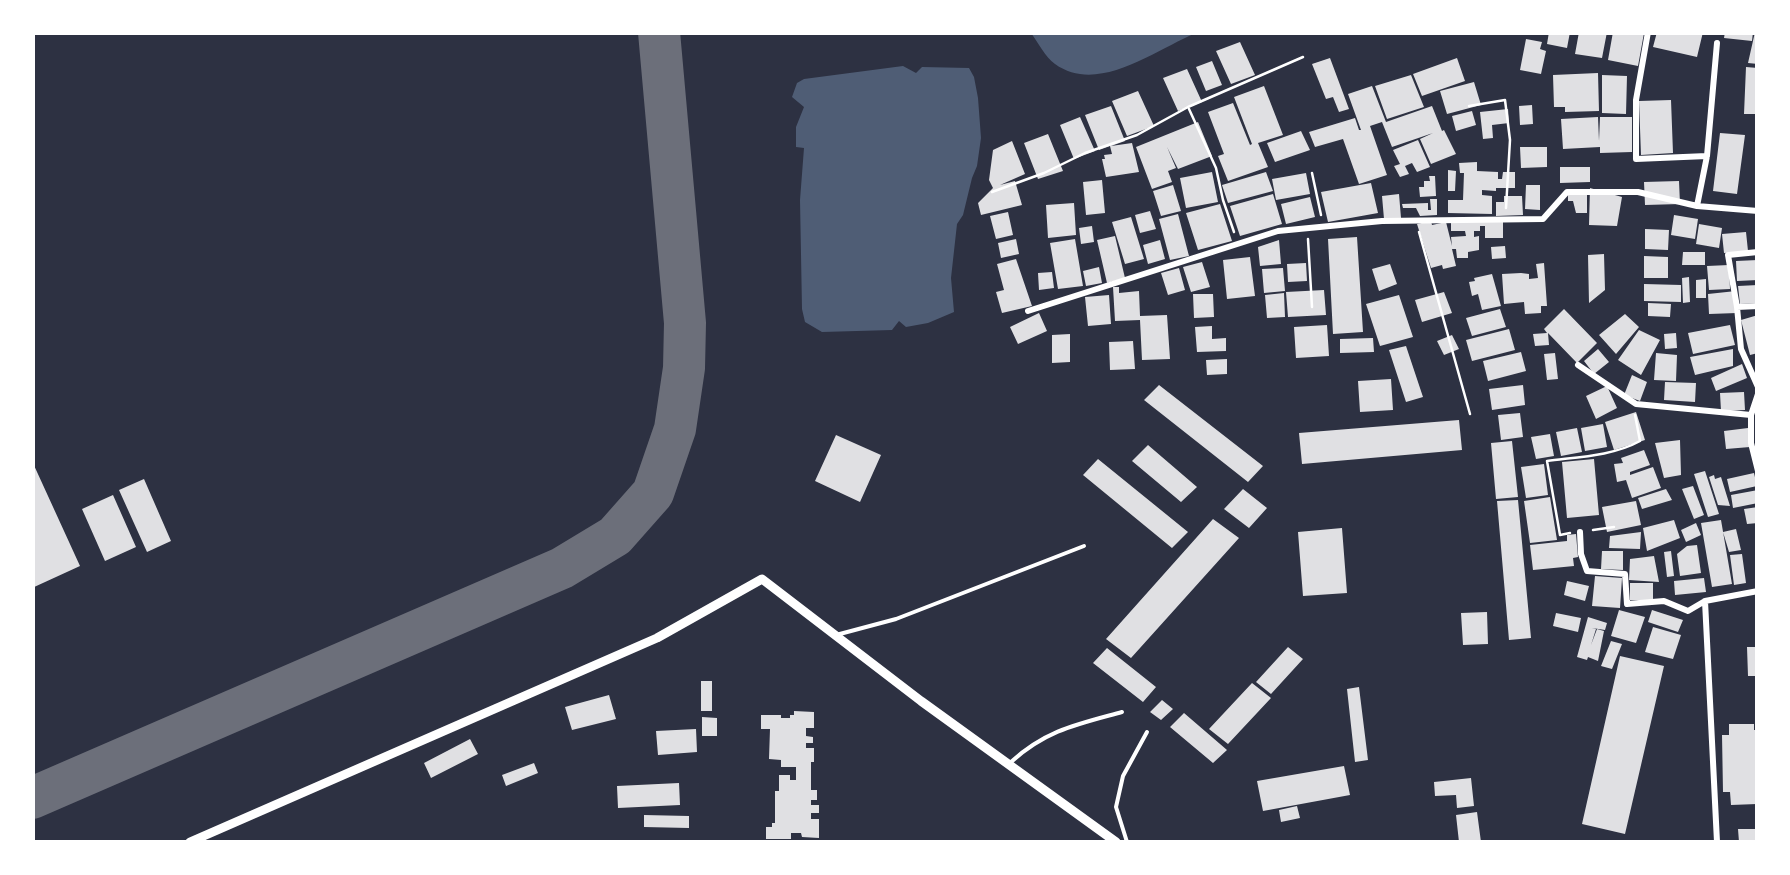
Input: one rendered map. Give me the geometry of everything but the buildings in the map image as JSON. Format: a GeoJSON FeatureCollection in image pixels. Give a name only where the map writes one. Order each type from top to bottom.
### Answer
{"type":"FeatureCollection","features":[{"type":"Feature","properties":{"kind":"street"},"geometry":{"type":"LineString","coordinates":[[1648,32],[1636,100],[1636,158],[1707,156]]}},
{"type":"Feature","properties":{"kind":"street"},"geometry":{"type":"LineString","coordinates":[[1697,206],[1707,156],[1716,43]]}},
{"type":"Feature","properties":{"kind":"street"},"geometry":{"type":"LineString","coordinates":[[1028,311],[1278,231],[1416,220],[1543,219],[1567,192],[1638,192],[1697,206],[1758,211]]}},
{"type":"Feature","properties":{"kind":"street"},"geometry":{"type":"LineString","coordinates":[[1758,252],[1728,255],[1741,349],[1758,390],[1750,415],[1758,471]]}},
{"type":"Feature","properties":{"kind":"street"},"geometry":{"type":"LineString","coordinates":[[1737,307],[1758,306]]}},
{"type":"Feature","properties":{"kind":"street"},"geometry":{"type":"LineString","coordinates":[[1578,365],[1636,404],[1750,415]]}},
{"type":"Feature","properties":{"kind":"street"},"geometry":{"type":"LineString","coordinates":[[1580,532],[1581,554],[1588,571],[1625,574],[1627,604],[1664,601],[1688,611],[1705,602],[1758,591]]}},
{"type":"Feature","properties":{"kind":"street"},"geometry":{"type":"LineString","coordinates":[[190,842],[657,638],[762,578],[1116,842]]}},
{"type":"Feature","properties":{"kind":"street"},"geometry":{"type":"LineString","coordinates":[[1705,602],[1717,842]]}},
{"type":"Feature","properties":{"kind":"lane"},"geometry":{"type":"LineString","coordinates":[[836,635],[896,620],[1084,546]]}},
{"type":"Feature","properties":{"kind":"lane"},"geometry":{"type":"LineString","coordinates":[[1008,765],[1031,744],[1066,727],[1122,712]]}},
{"type":"Feature","properties":{"kind":"lane"},"geometry":{"type":"LineString","coordinates":[[1127,842],[1116,807],[1123,776],[1147,732]]}},
{"type":"Feature","properties":{"kind":"path"},"geometry":{"type":"LineString","coordinates":[[992,192],[1137,134],[1303,56]]}},
{"type":"Feature","properties":{"kind":"path"},"geometry":{"type":"LineString","coordinates":[[1470,106],[1505,100],[1510,140],[1506,219]]}},
{"type":"Feature","properties":{"kind":"path"},"geometry":{"type":"LineString","coordinates":[[1188,108],[1216,168],[1238,243]]}},
{"type":"Feature","properties":{"kind":"path"},"geometry":{"type":"LineString","coordinates":[[1312,173],[1324,226]]}},
{"type":"Feature","properties":{"kind":"path"},"geometry":{"type":"LineString","coordinates":[[1416,220],[1470,414]]}},
{"type":"Feature","properties":{"kind":"path"},"geometry":{"type":"LineString","coordinates":[[1308,228],[1312,307]]}},
{"type":"Feature","properties":{"kind":"path"},"geometry":{"type":"LineString","coordinates":[[1614,527],[1560,535],[1548,461],[1603,453],[1640,441],[1634,419],[1636,404]]}},
{"type":"Feature","properties":{"kind":"water"},"geometry":{"type":"Polygon","coordinates":[[[1031,33],[1196,33],[1126,66],[1089,75],[1055,64],[1031,33]]]}},
{"type":"Feature","properties":{"kind":"water"},"geometry":{"type":"Polygon","coordinates":[[[903,66],[916,73],[922,67],[969,68],[974,77],[981,138],[977,166],[957,224],[951,278],[954,312],[906,327],[899,321],[892,330],[822,332],[805,322],[802,309],[800,200],[804,148],[796,147],[796,127],[804,107],[792,97],[797,83],[804,79],[903,66]]]}},
{"type":"Feature","properties":{"kind":"taxiway"},"geometry":{"type":"LineString","coordinates":[[32,798],[562,568],[615,536],[653,493],[675,429],[684,368],[685,323],[659,32]]}}]}
